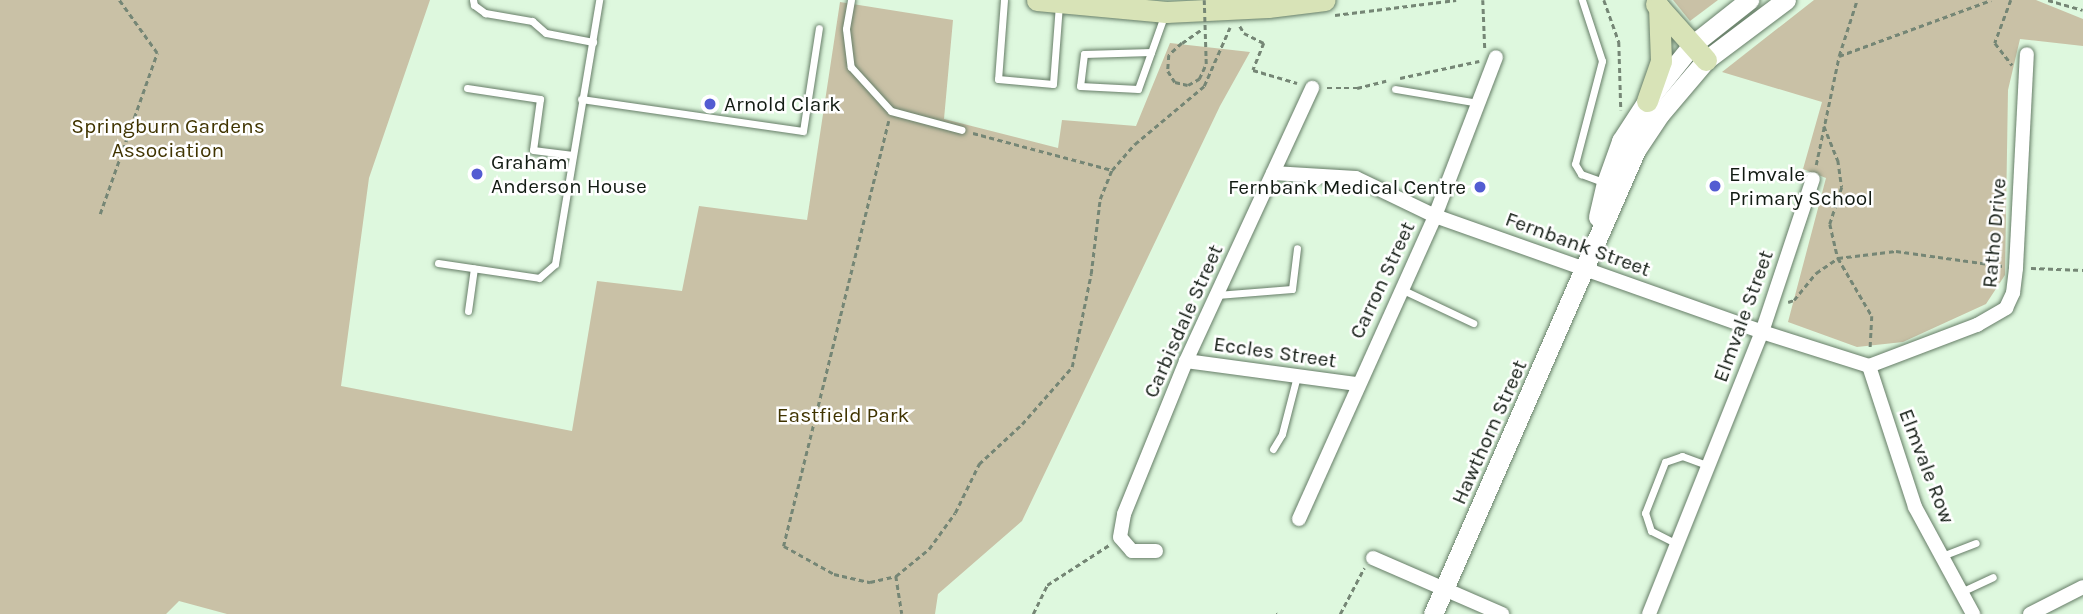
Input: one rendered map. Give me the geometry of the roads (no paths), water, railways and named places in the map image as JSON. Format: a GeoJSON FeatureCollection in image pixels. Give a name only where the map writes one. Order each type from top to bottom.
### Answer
{"type":"FeatureCollection","features":[{"type":"Feature","properties":{"kind":"main road"},"geometry":{"type":"LineString","coordinates":[[1037,0],[1166,12],[1323,8]]}},
{"type":"Feature","properties":{"kind":"main road"},"geometry":{"type":"LineString","coordinates":[[1059,1],[1069,0]]}},
{"type":"Feature","properties":{"kind":"main road","name":"Hawthorn Street"},"geometry":{"type":"LineString","coordinates":[[1433,614],[1586,269],[1613,185],[1621,141],[1647,101],[1749,0]]}},
{"type":"Feature","properties":{"kind":"main road","name":"Hawthorn Street"},"geometry":{"type":"LineString","coordinates":[[1613,185],[1699,52],[1786,0]]}},
{"type":"Feature","properties":{"kind":"main road"},"geometry":{"type":"LineString","coordinates":[[1655,4],[1699,52]]}},
{"type":"Feature","properties":{"kind":"main road"},"geometry":{"type":"LineString","coordinates":[[1647,101],[1661,61],[1655,4]]}},
{"type":"Feature","properties":{"kind":"street","name":"Ratho Drive"},"geometry":{"type":"LineString","coordinates":[[1869,366],[1977,325],[2006,308],[2013,293],[2016,268],[2027,54]]}},
{"type":"Feature","properties":{"kind":"street","name":"Carron Street"},"geometry":{"type":"LineString","coordinates":[[1299,519],[1357,384],[1435,216],[1496,57]]}},
{"type":"Feature","properties":{"kind":"street","name":"Carbisdale Street"},"geometry":{"type":"LineString","coordinates":[[1156,551],[1132,551],[1121,537],[1124,514],[1186,361],[1312,88]]}},
{"type":"Feature","properties":{"kind":"street","name":"Fernbank Street"},"geometry":{"type":"LineString","coordinates":[[1273,173],[1356,178],[1435,216],[1762,332],[1869,366]]}},
{"type":"Feature","properties":{"kind":"street","name":"Elmvale Street"},"geometry":{"type":"LineString","coordinates":[[1649,614],[1762,332],[1813,179]]}},
{"type":"Feature","properties":{"kind":"street","name":"Eccles Street"},"geometry":{"type":"LineString","coordinates":[[1186,361],[1357,384]]}},
{"type":"Feature","properties":{"kind":"street","name":"Elmvale Row"},"geometry":{"type":"LineString","coordinates":[[1869,366],[1915,506],[1973,614]]}},
{"type":"Feature","properties":{"kind":"street"},"geometry":{"type":"LineString","coordinates":[[1373,558],[1446,587],[1502,614]]}},
{"type":"Feature","properties":{"kind":"street"},"geometry":{"type":"LineString","coordinates":[[2030,614],[2083,587]]}},
{"type":"Feature","properties":{"kind":"lane"},"geometry":{"type":"LineString","coordinates":[[473,0],[474,5],[485,13],[532,21],[546,33],[593,42]]}},
{"type":"Feature","properties":{"kind":"lane"},"geometry":{"type":"LineString","coordinates":[[438,263],[539,278],[555,264],[599,0]]}},
{"type":"Feature","properties":{"kind":"lane"},"geometry":{"type":"LineString","coordinates":[[852,0],[846,29],[851,67],[891,111],[962,130]]}},
{"type":"Feature","properties":{"kind":"lane"},"geometry":{"type":"LineString","coordinates":[[1004,0],[998,79],[1053,84],[1059,1]]}},
{"type":"Feature","properties":{"kind":"lane"},"geometry":{"type":"LineString","coordinates":[[1582,0],[1602,61],[1575,164],[1581,174],[1613,185]]}},
{"type":"Feature","properties":{"kind":"lane"},"geometry":{"type":"LineString","coordinates":[[1151,52],[1084,54],[1080,86],[1138,89],[1166,12]]}},
{"type":"Feature","properties":{"kind":"lane"},"geometry":{"type":"LineString","coordinates":[[581,99],[803,131],[819,28]]}},
{"type":"Feature","properties":{"kind":"lane"},"geometry":{"type":"LineString","coordinates":[[467,88],[540,99],[533,150],[573,155]]}},
{"type":"Feature","properties":{"kind":"lane"},"geometry":{"type":"LineString","coordinates":[[1395,89],[1480,103]]}},
{"type":"Feature","properties":{"kind":"lane"},"geometry":{"type":"LineString","coordinates":[[1216,295],[1292,289],[1297,248]]}},
{"type":"Feature","properties":{"kind":"lane"},"geometry":{"type":"LineString","coordinates":[[468,311],[474,268]]}},
{"type":"Feature","properties":{"kind":"lane"},"geometry":{"type":"LineString","coordinates":[[1401,289],[1472,323]]}},
{"type":"Feature","properties":{"kind":"lane"},"geometry":{"type":"LineString","coordinates":[[1273,449],[1282,434],[1297,376]]}},
{"type":"Feature","properties":{"kind":"lane"},"geometry":{"type":"LineString","coordinates":[[1678,544],[1651,531],[1645,513],[1665,462],[1682,456],[1709,466]]}},
{"type":"Feature","properties":{"kind":"lane"},"geometry":{"type":"LineString","coordinates":[[1941,556],[1976,543]]}},
{"type":"Feature","properties":{"kind":"lane"},"geometry":{"type":"LineString","coordinates":[[1961,593],[1993,577]]}},
{"type":"Feature","properties":{"kind":"place","name":"Arnold Clark"},"geometry":{"type":"Point","coordinates":[710,104]}},
{"type":"Feature","properties":{"kind":"place","name":"Graham Anderson House"},"geometry":{"type":"Point","coordinates":[477,174]}},
{"type":"Feature","properties":{"kind":"place","name":"Elmvale Primary School"},"geometry":{"type":"Point","coordinates":[1715,186]}},
{"type":"Feature","properties":{"kind":"place","name":"Fernbank Medical Centre"},"geometry":{"type":"Point","coordinates":[1480,187]}},
{"type":"Feature","properties":{"kind":"park label","name":"Springburn Gardens Association"},"geometry":{"type":"Point","coordinates":[168,138]}},
{"type":"Feature","properties":{"kind":"park label","name":"Eastfield Park"},"geometry":{"type":"Point","coordinates":[843,415]}}]}
